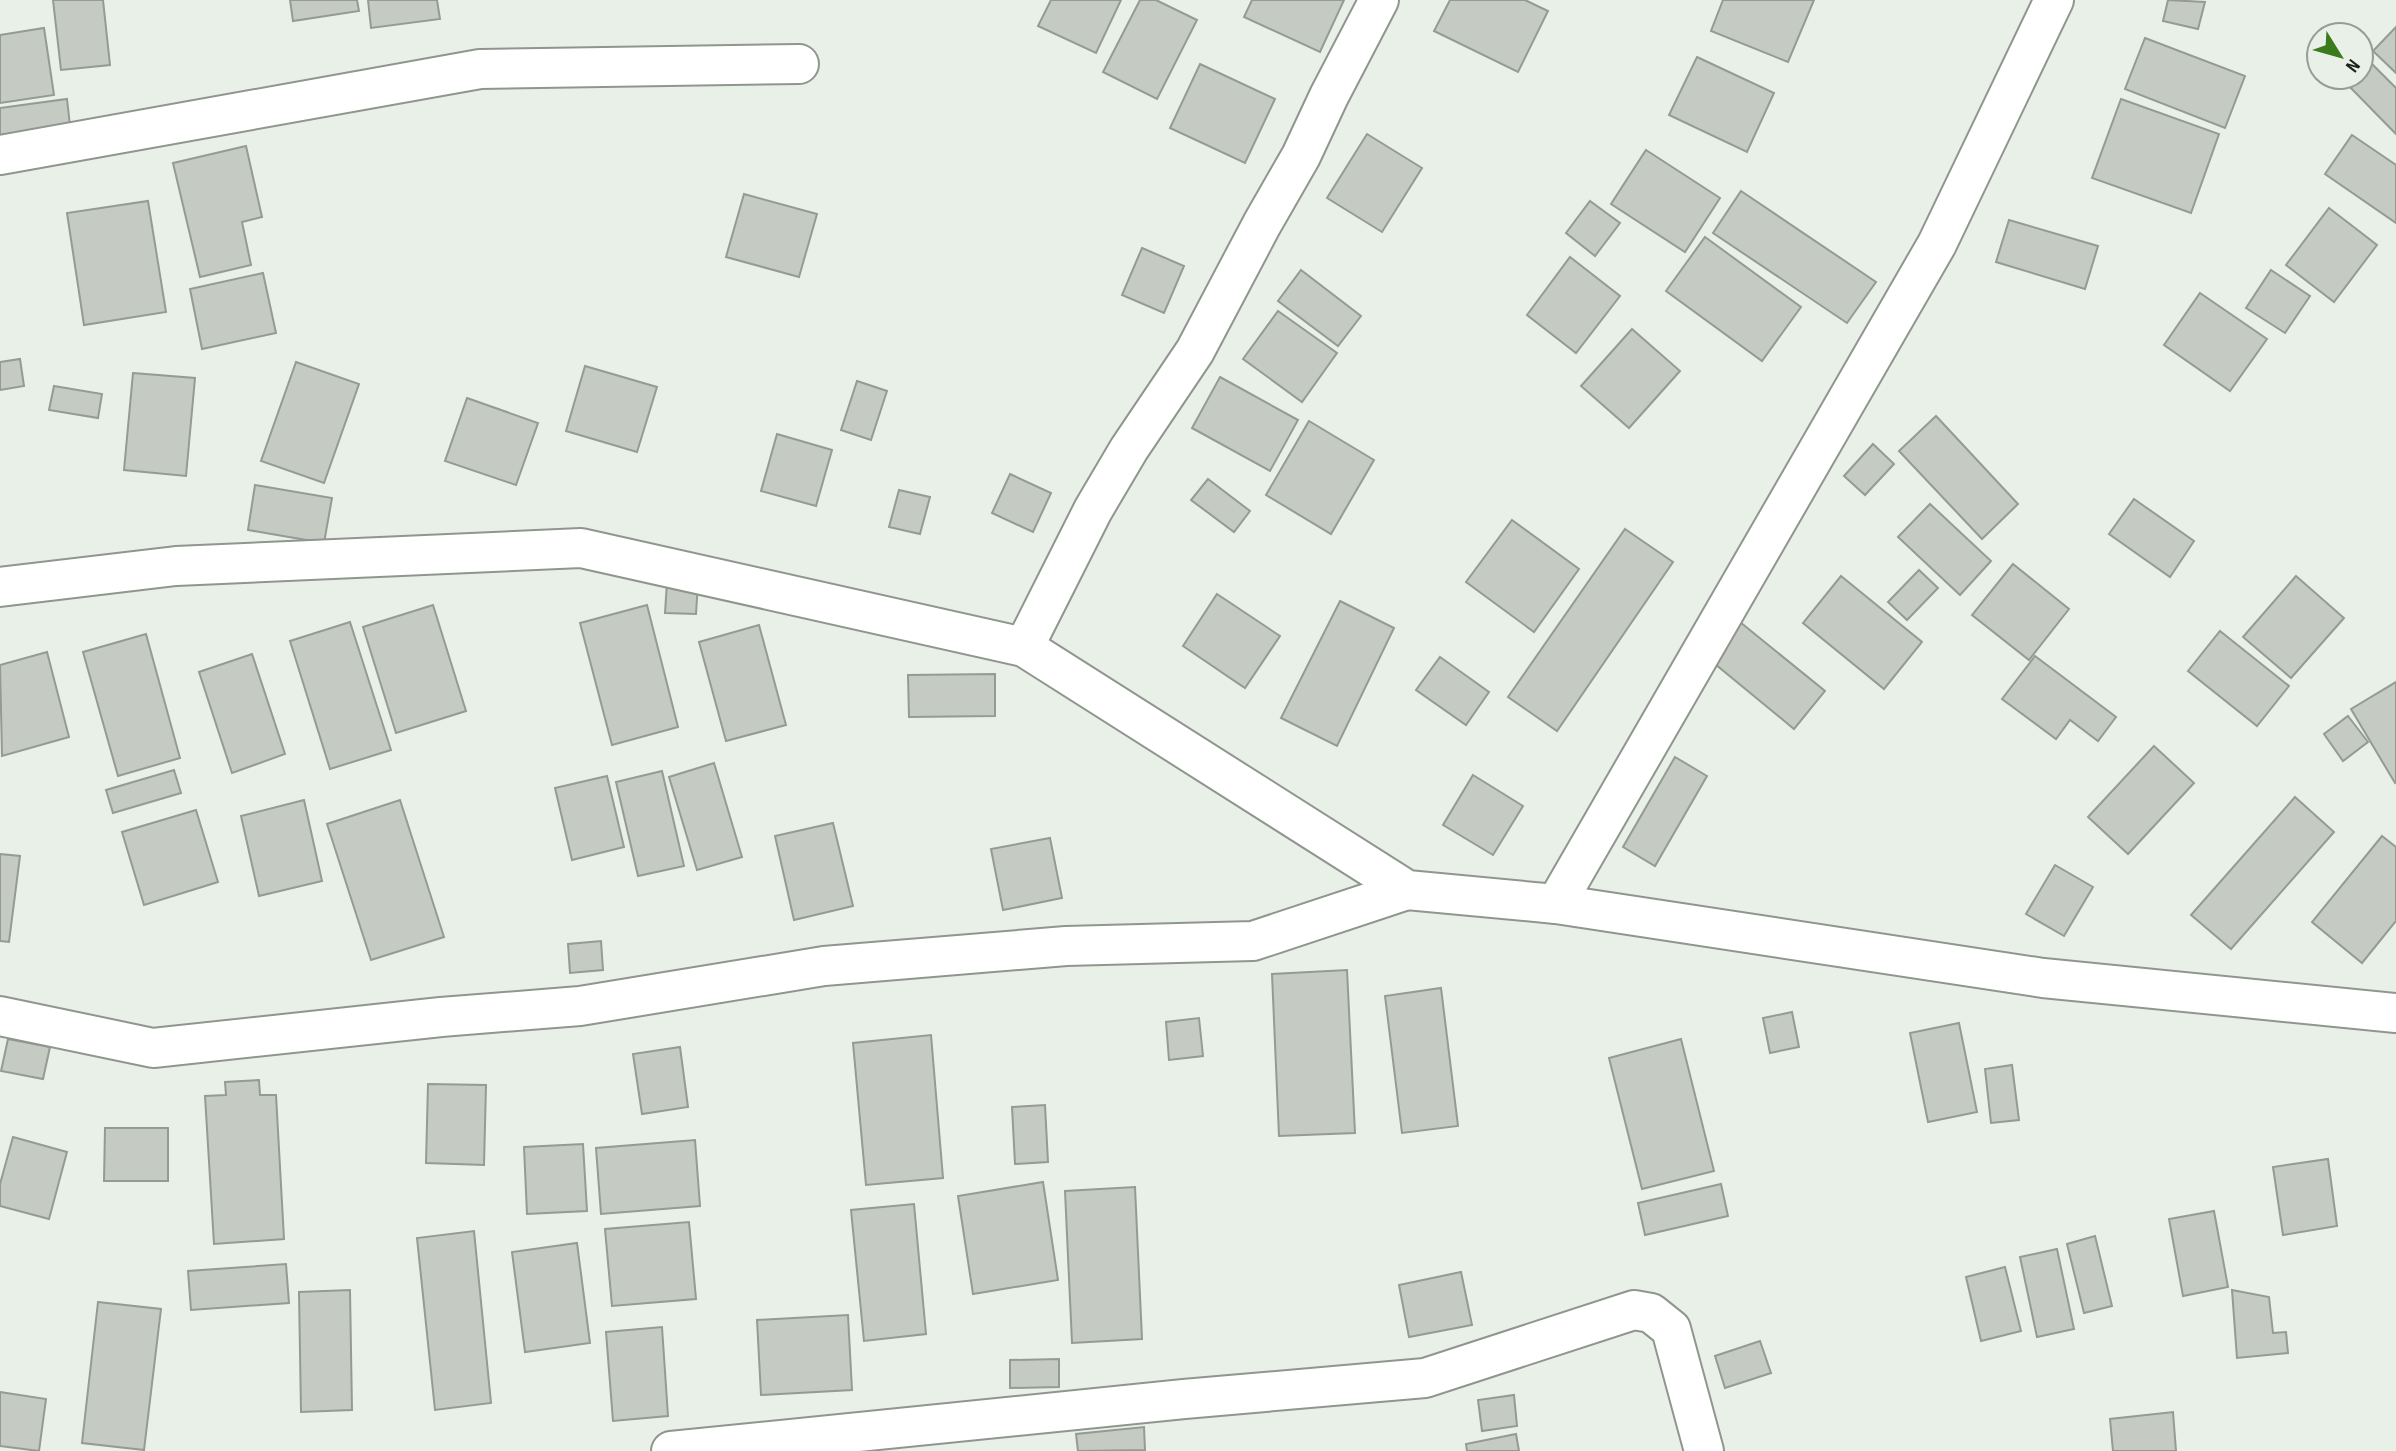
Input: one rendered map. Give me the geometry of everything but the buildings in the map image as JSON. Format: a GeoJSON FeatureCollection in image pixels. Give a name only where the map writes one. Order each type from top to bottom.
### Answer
{"type":"FeatureCollection","features":[{"type":"Feature","properties":{"kind":"street"},"geometry":{"type":"LineString","coordinates":[[1024,646],[1093,510],[1129,449],[1195,351],[1301,156],[1329,96],[1380,0]]}},
{"type":"Feature","properties":{"kind":"street"},"geometry":{"type":"LineString","coordinates":[[1556,904],[1937,244],[2054,0]]}},
{"type":"Feature","properties":{"kind":"street"},"geometry":{"type":"LineString","coordinates":[[0,155],[480,69],[800,64]]}},
{"type":"Feature","properties":{"kind":"street"},"geometry":{"type":"LineString","coordinates":[[0,587],[176,566],[580,548],[1024,646],[1407,890]]}},
{"type":"Feature","properties":{"kind":"street"},"geometry":{"type":"LineString","coordinates":[[0,1016],[153,1048],[441,1017],[580,1006],[824,966],[1066,946],[1253,941],[1407,890],[1556,904],[2043,978],[2396,1013]]}},
{"type":"Feature","properties":{"kind":"street"},"geometry":{"type":"LineString","coordinates":[[671,1451],[1425,1378],[1634,1310],[1651,1313],[1671,1329],[1704,1451]]}}]}
